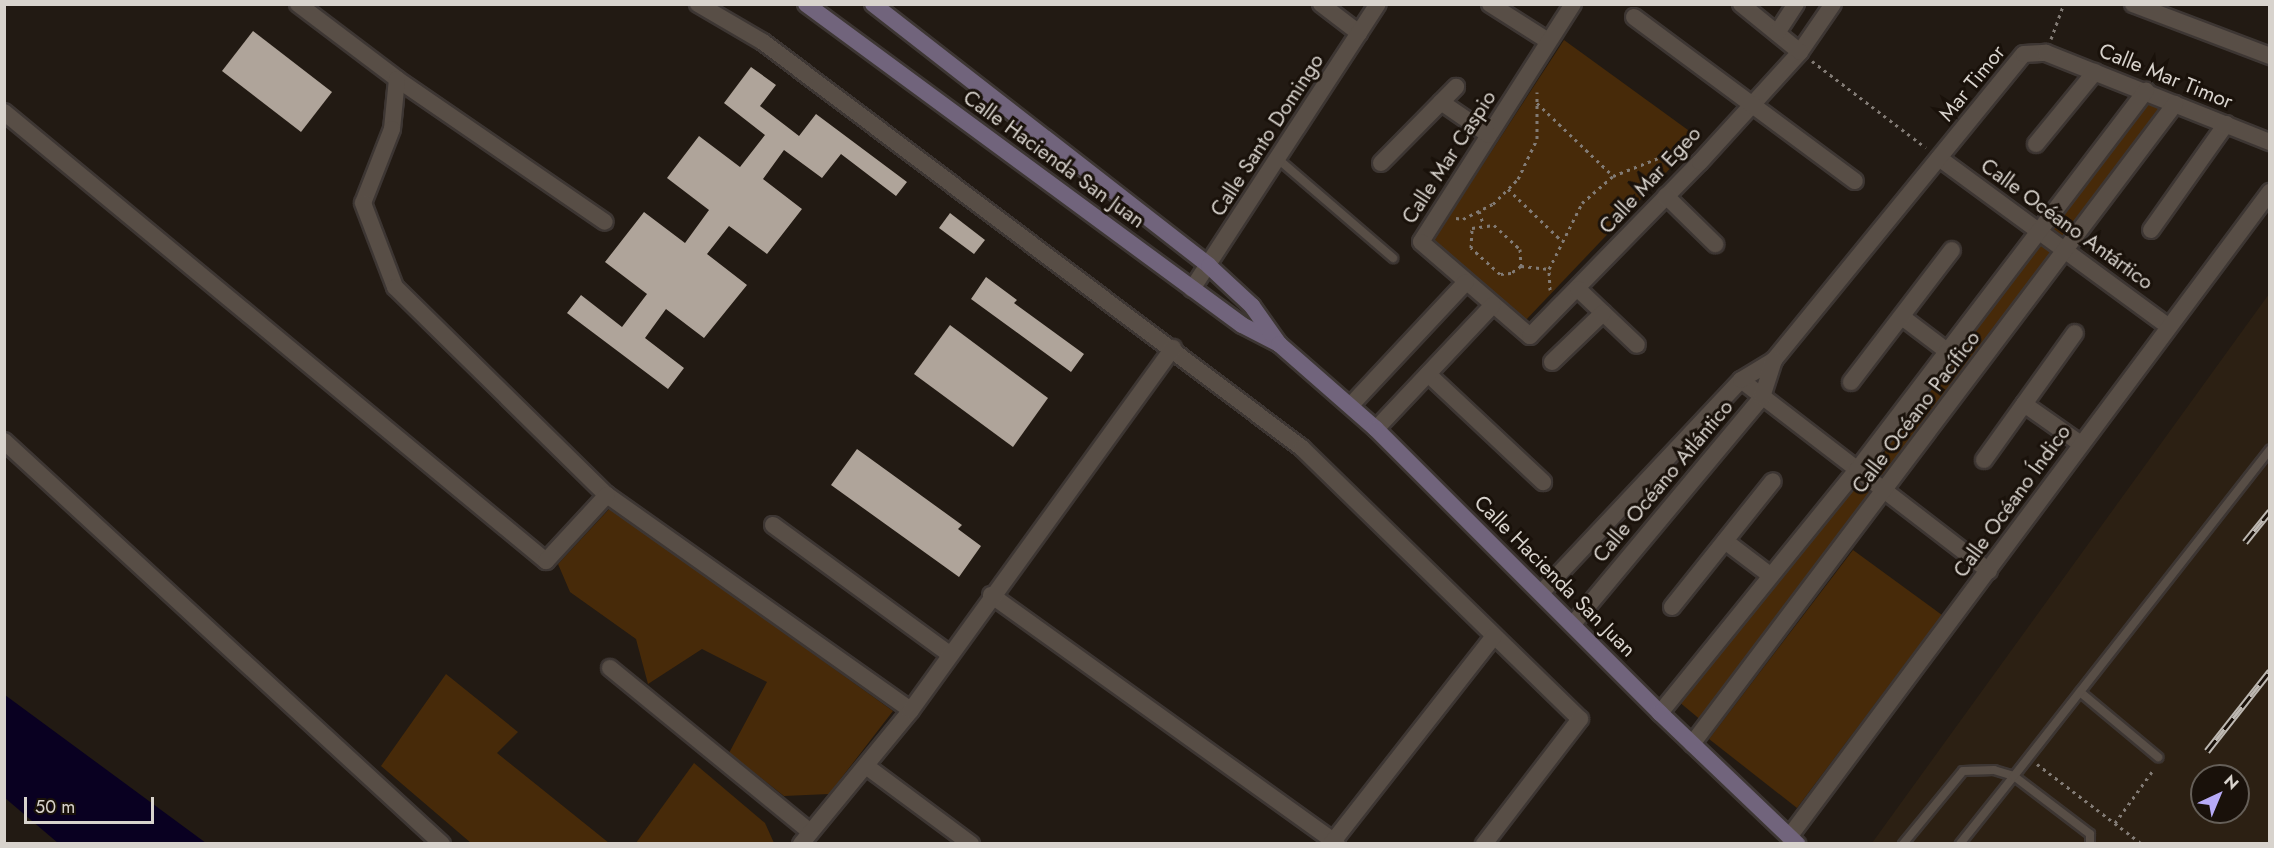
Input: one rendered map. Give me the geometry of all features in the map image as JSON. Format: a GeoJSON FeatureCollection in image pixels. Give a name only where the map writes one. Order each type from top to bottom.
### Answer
{"type":"FeatureCollection","features":[{"type":"Feature","properties":{"kind":"main road","name":"Calle Hacienda San Juan"},"geometry":{"type":"LineString","coordinates":[[806,4],[1242,325],[1279,344],[1376,429],[1573,624],[1659,713],[1793,840]]}},
{"type":"Feature","properties":{"kind":"main road","name":"Calle Hacienda San Juan"},"geometry":{"type":"LineString","coordinates":[[881,7],[1209,266],[1252,306],[1279,344]]}},
{"type":"Feature","properties":{"kind":"street"},"geometry":{"type":"LineString","coordinates":[[298,4],[397,79],[605,222]]}},
{"type":"Feature","properties":{"kind":"street"},"geometry":{"type":"LineString","coordinates":[[698,4],[763,42],[1173,348],[1302,448],[1580,719],[1484,843]]}},
{"type":"Feature","properties":{"kind":"street"},"geometry":{"type":"LineString","coordinates":[[1321,4],[1359,33]]}},
{"type":"Feature","properties":{"kind":"street","name":"Calle Santo Domingo"},"geometry":{"type":"LineString","coordinates":[[1192,289],[1378,4]]}},
{"type":"Feature","properties":{"kind":"street"},"geometry":{"type":"LineString","coordinates":[[1490,4],[1548,41]]}},
{"type":"Feature","properties":{"kind":"street","name":"Calle Mar Caspio"},"geometry":{"type":"LineString","coordinates":[[1530,336],[1420,242],[1573,4]]}},
{"type":"Feature","properties":{"kind":"street"},"geometry":{"type":"LineString","coordinates":[[1741,4],[1800,52]]}},
{"type":"Feature","properties":{"kind":"street"},"geometry":{"type":"LineString","coordinates":[[1777,33],[1796,4]]}},
{"type":"Feature","properties":{"kind":"street","name":"Calle Mar Egeo"},"geometry":{"type":"LineString","coordinates":[[1530,336],[1700,162],[1749,104],[1800,52],[1833,4]]}},
{"type":"Feature","properties":{"kind":"street"},"geometry":{"type":"LineString","coordinates":[[2133,4],[2270,56]]}},
{"type":"Feature","properties":{"kind":"street"},"geometry":{"type":"LineString","coordinates":[[1634,17],[1855,181]]}},
{"type":"Feature","properties":{"kind":"street","name":"Calle Mar Timor"},"geometry":{"type":"LineString","coordinates":[[2046,53],[2270,142]]}},
{"type":"Feature","properties":{"kind":"street","name":"Mar Timor"},"geometry":{"type":"LineString","coordinates":[[1939,158],[2024,54],[2046,53]]}},
{"type":"Feature","properties":{"kind":"street"},"geometry":{"type":"LineString","coordinates":[[2036,144],[2095,72]]}},
{"type":"Feature","properties":{"kind":"street"},"geometry":{"type":"LineString","coordinates":[[397,79],[392,129],[363,203],[395,287],[607,495],[910,710]]}},
{"type":"Feature","properties":{"kind":"street"},"geometry":{"type":"LineString","coordinates":[[1381,164],[1456,87]]}},
{"type":"Feature","properties":{"kind":"street","name":"Calle Océano Pacífico"},"geometry":{"type":"LineString","coordinates":[[1659,713],[1857,470],[2146,91]]}},
{"type":"Feature","properties":{"kind":"street"},"geometry":{"type":"LineString","coordinates":[[1441,102],[1489,135]]}},
{"type":"Feature","properties":{"kind":"street","name":"Calle Océano Pacífico"},"geometry":{"type":"LineString","coordinates":[[1692,744],[2175,104]]}},
{"type":"Feature","properties":{"kind":"street"},"geometry":{"type":"LineString","coordinates":[[4,112],[546,561],[607,495]]}},
{"type":"Feature","properties":{"kind":"street"},"geometry":{"type":"LineString","coordinates":[[2151,230],[2226,124]]}},
{"type":"Feature","properties":{"kind":"street","name":"Calle Océano Antártico"},"geometry":{"type":"LineString","coordinates":[[1939,158],[2168,326]]}},
{"type":"Feature","properties":{"kind":"street","name":"Calle Océano Atlántico"},"geometry":{"type":"LineString","coordinates":[[1541,593],[1741,380],[1774,360],[1939,158]]}},
{"type":"Feature","properties":{"kind":"street","name":"Calle Océano Índico"},"geometry":{"type":"LineString","coordinates":[[1793,840],[2081,444],[2270,192]]}},
{"type":"Feature","properties":{"kind":"street"},"geometry":{"type":"LineString","coordinates":[[1666,196],[1715,244]]}},
{"type":"Feature","properties":{"kind":"street"},"geometry":{"type":"LineString","coordinates":[[1851,382],[1953,250]]}},
{"type":"Feature","properties":{"kind":"street"},"geometry":{"type":"LineString","coordinates":[[1351,405],[1466,282]]}},
{"type":"Feature","properties":{"kind":"street"},"geometry":{"type":"LineString","coordinates":[[1578,289],[1637,345]]}},
{"type":"Feature","properties":{"kind":"street"},"geometry":{"type":"LineString","coordinates":[[1376,429],[1492,305]]}},
{"type":"Feature","properties":{"kind":"street"},"geometry":{"type":"LineString","coordinates":[[1552,362],[1603,313]]}},
{"type":"Feature","properties":{"kind":"street"},"geometry":{"type":"LineString","coordinates":[[1902,317],[1947,351]]}},
{"type":"Feature","properties":{"kind":"street"},"geometry":{"type":"LineString","coordinates":[[1984,460],[2075,333]]}},
{"type":"Feature","properties":{"kind":"street"},"geometry":{"type":"LineString","coordinates":[[610,668],[805,837],[910,710],[991,595],[1173,348]]}},
{"type":"Feature","properties":{"kind":"street","name":"Calle Océano Atlántico"},"geometry":{"type":"LineString","coordinates":[[1573,624],[1762,398],[1774,360]]}},
{"type":"Feature","properties":{"kind":"street"},"geometry":{"type":"LineString","coordinates":[[1428,374],[1544,482]]}},
{"type":"Feature","properties":{"kind":"street"},"geometry":{"type":"LineString","coordinates":[[1741,380],[1989,571]]}},
{"type":"Feature","properties":{"kind":"street"},"geometry":{"type":"LineString","coordinates":[[2024,404],[2081,444]]}},
{"type":"Feature","properties":{"kind":"street"},"geometry":{"type":"LineString","coordinates":[[4,441],[442,843]]}},
{"type":"Feature","properties":{"kind":"street"},"geometry":{"type":"LineString","coordinates":[[1672,607],[1773,481]]}},
{"type":"Feature","properties":{"kind":"street"},"geometry":{"type":"LineString","coordinates":[[773,525],[949,654]]}},
{"type":"Feature","properties":{"kind":"street"},"geometry":{"type":"LineString","coordinates":[[1725,541],[1770,575]]}},
{"type":"Feature","properties":{"kind":"street"},"geometry":{"type":"LineString","coordinates":[[991,595],[1334,843],[1494,636]]}},
{"type":"Feature","properties":{"kind":"street"},"geometry":{"type":"LineString","coordinates":[[866,766],[971,843]]}},
{"type":"Feature","properties":{"kind":"lane"},"geometry":{"type":"LineString","coordinates":[[1278,159],[1393,258]]}},
{"type":"Feature","properties":{"kind":"lane"},"geometry":{"type":"LineString","coordinates":[[1960,843],[2270,450]]}},
{"type":"Feature","properties":{"kind":"lane"},"geometry":{"type":"LineString","coordinates":[[2080,692],[2158,757]]}},
{"type":"Feature","properties":{"kind":"lane"},"geometry":{"type":"LineString","coordinates":[[1903,843],[1963,771],[1994,770],[2014,776],[2090,834],[2090,843]]}},
{"type":"Feature","properties":{"kind":"path"},"geometry":{"type":"LineString","coordinates":[[2046,53],[2064,4]]}},
{"type":"Feature","properties":{"kind":"path"},"geometry":{"type":"LineString","coordinates":[[1800,52],[1939,158]]}},
{"type":"Feature","properties":{"kind":"path"},"geometry":{"type":"LineString","coordinates":[[1436,216],[1463,219],[1479,211],[1508,189],[1518,178],[1537,139],[1538,103],[1532,68]]}},
{"type":"Feature","properties":{"kind":"path"},"geometry":{"type":"LineString","coordinates":[[1538,103],[1613,176]]}},
{"type":"Feature","properties":{"kind":"path"},"geometry":{"type":"LineString","coordinates":[[1551,316],[1550,269],[1561,240],[1582,202],[1613,176],[1661,157],[1700,162]]}},
{"type":"Feature","properties":{"kind":"path"},"geometry":{"type":"LineString","coordinates":[[1508,189],[1561,240]]}},
{"type":"Feature","properties":{"kind":"path"},"geometry":{"type":"LineString","coordinates":[[1479,211],[1483,224]]}},
{"type":"Feature","properties":{"kind":"path"},"geometry":{"type":"LineString","coordinates":[[1521,266],[1520,249],[1494,225],[1483,224],[1472,228],[1471,248],[1500,274],[1511,273],[1521,266],[1550,269]]}},
{"type":"Feature","properties":{"kind":"path"},"geometry":{"type":"LineString","coordinates":[[2115,823],[2152,774],[2158,757]]}},
{"type":"Feature","properties":{"kind":"path"},"geometry":{"type":"LineString","coordinates":[[2028,758],[2142,843]]}},
{"type":"Feature","properties":{"kind":"shaded area"},"geometry":{"type":"Polygon","coordinates":[[[1564,40],[1699,138],[1524,322],[1433,241],[1564,40]]]}},
{"type":"Feature","properties":{"kind":"shaded area"},"geometry":{"type":"Polygon","coordinates":[[[2149,98],[2163,105],[1881,491],[1702,721],[1678,701],[2149,98]]]}},
{"type":"Feature","properties":{"kind":"shaded area"},"geometry":{"type":"Polygon","coordinates":[[[2269,294],[2269,843],[1872,843],[2269,294]]]}},
{"type":"Feature","properties":{"kind":"shaded area"},"geometry":{"type":"Polygon","coordinates":[[[610,508],[893,711],[829,794],[784,796],[729,753],[767,682],[702,649],[648,684],[636,639],[570,592],[558,564],[610,508]]]}},
{"type":"Feature","properties":{"kind":"shaded area"},"geometry":{"type":"Polygon","coordinates":[[[1853,550],[1942,615],[1797,808],[1709,739],[1853,550]]]}},
{"type":"Feature","properties":{"kind":"shaded area"},"geometry":{"type":"Polygon","coordinates":[[[446,674],[518,732],[497,753],[609,843],[471,843],[381,766],[446,674]]]}},
{"type":"Feature","properties":{"kind":"shaded area"},"geometry":{"type":"Polygon","coordinates":[[[5,695],[206,843],[58,843],[5,798],[5,695]]]}},
{"type":"Feature","properties":{"kind":"shaded area"},"geometry":{"type":"Polygon","coordinates":[[[694,763],[765,823],[774,843],[636,843],[694,763]]]}},
{"type":"Feature","properties":{"kind":"building"},"geometry":{"type":"Polygon","coordinates":[[[253,31],[332,92],[301,132],[222,71],[253,31]]]}},
{"type":"Feature","properties":{"kind":"building"},"geometry":{"type":"Polygon","coordinates":[[[751,67],[776,85],[760,106],[799,136],[816,114],[907,182],[896,196],[841,154],[822,178],[784,150],[763,179],[802,209],[767,254],[729,226],[707,254],[747,285],[704,338],[666,309],[645,338],[684,368],[668,389],[567,313],[581,295],[622,327],[647,294],[605,262],[644,212],[685,243],[709,210],[667,178],[699,136],[740,167],[765,135],[724,103],[751,67]]]}},
{"type":"Feature","properties":{"kind":"building"},"geometry":{"type":"Polygon","coordinates":[[[950,213],[985,240],[974,254],[939,228],[950,213]]]}},
{"type":"Feature","properties":{"kind":"building"},"geometry":{"type":"Polygon","coordinates":[[[986,277],[1017,300],[1014,303],[1084,354],[1071,372],[971,299],[986,277]]]}},
{"type":"Feature","properties":{"kind":"building"},"geometry":{"type":"Polygon","coordinates":[[[950,325],[1048,398],[1013,447],[914,374],[950,325]]]}},
{"type":"Feature","properties":{"kind":"building"},"geometry":{"type":"Polygon","coordinates":[[[857,449],[962,525],[958,529],[981,546],[959,577],[831,485],[857,449]]]}},
{"type":"Feature","properties":{"kind":"railway"},"geometry":{"type":"LineString","coordinates":[[2245,542],[2270,511]]}},
{"type":"Feature","properties":{"kind":"railway"},"geometry":{"type":"LineString","coordinates":[[2207,751],[2270,671]]}}]}
